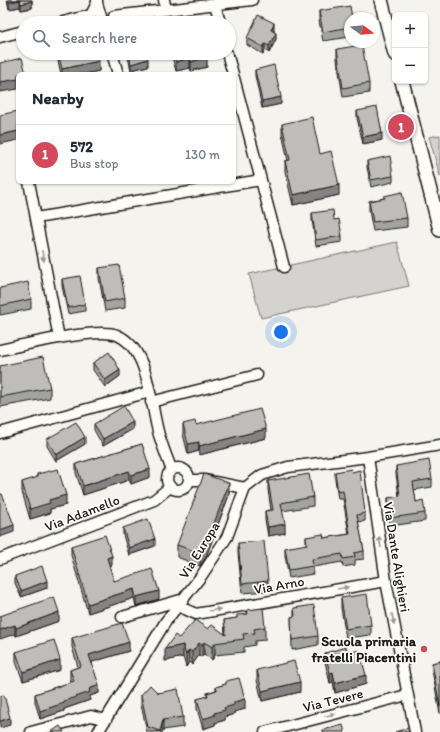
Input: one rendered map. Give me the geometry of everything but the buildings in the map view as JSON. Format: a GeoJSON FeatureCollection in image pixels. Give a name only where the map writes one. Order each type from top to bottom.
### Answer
{"type":"FeatureCollection","features":[{"type":"Feature","properties":{"kind":"street"},"geometry":{"type":"LineString","coordinates":[[164,0],[166,10]]}},
{"type":"Feature","properties":{"kind":"street"},"geometry":{"type":"LineString","coordinates":[[114,16],[252,0]]}},
{"type":"Feature","properties":{"kind":"street"},"geometry":{"type":"LineString","coordinates":[[381,0],[393,48]]}},
{"type":"Feature","properties":{"kind":"street"},"geometry":{"type":"LineString","coordinates":[[91,16],[97,1]]}},
{"type":"Feature","properties":{"kind":"street"},"geometry":{"type":"LineString","coordinates":[[97,1],[101,16]]}},
{"type":"Feature","properties":{"kind":"street"},"geometry":{"type":"LineString","coordinates":[[215,4],[218,16]]}},
{"type":"Feature","properties":{"kind":"street"},"geometry":{"type":"LineString","coordinates":[[0,37],[16,34]]}},
{"type":"Feature","properties":{"kind":"street"},"geometry":{"type":"LineString","coordinates":[[114,60],[117,72]]}},
{"type":"Feature","properties":{"kind":"street"},"geometry":{"type":"LineString","coordinates":[[229,60],[232,72]]}},
{"type":"Feature","properties":{"kind":"street"},"geometry":{"type":"LineString","coordinates":[[403,84],[440,230]]}},
{"type":"Feature","properties":{"kind":"street"},"geometry":{"type":"LineString","coordinates":[[236,86],[284,267]]}},
{"type":"Feature","properties":{"kind":"street"},"geometry":{"type":"LineString","coordinates":[[36,218],[261,180]]}},
{"type":"Feature","properties":{"kind":"street"},"geometry":{"type":"LineString","coordinates":[[29,184],[58,338]]}},
{"type":"Feature","properties":{"kind":"street"},"geometry":{"type":"LineString","coordinates":[[0,350],[58,338],[91,334],[116,334],[131,344],[143,364],[159,436],[172,470]]}},
{"type":"Feature","properties":{"kind":"street"},"geometry":{"type":"LineString","coordinates":[[0,433],[150,397],[257,375]]}},
{"type":"Feature","properties":{"kind":"street"},"geometry":{"type":"LineString","coordinates":[[189,480],[204,480],[245,488],[262,475],[288,467],[368,457],[440,445]]}},
{"type":"Feature","properties":{"kind":"street","name":"Via Dante Alighieri"},"geometry":{"type":"LineString","coordinates":[[368,457],[386,581],[415,732]]}},
{"type":"Feature","properties":{"kind":"street"},"geometry":{"type":"LineString","coordinates":[[179,468],[186,472],[189,480],[185,487],[178,490],[170,487],[167,478],[172,470],[179,468]]}},
{"type":"Feature","properties":{"kind":"street","name":"Via Adamello"},"geometry":{"type":"LineString","coordinates":[[0,559],[154,500],[170,487]]}},
{"type":"Feature","properties":{"kind":"street","name":"Via Europa"},"geometry":{"type":"LineString","coordinates":[[98,732],[166,621],[202,575],[227,537],[245,488]]}},
{"type":"Feature","properties":{"kind":"street","name":"Via Arno"},"geometry":{"type":"LineString","coordinates":[[181,602],[196,614],[386,581]]}},
{"type":"Feature","properties":{"kind":"street"},"geometry":{"type":"LineString","coordinates":[[122,618],[181,602]]}},
{"type":"Feature","properties":{"kind":"street","name":"Via Tevere"},"geometry":{"type":"LineString","coordinates":[[265,732],[407,695]]}},
{"type":"Feature","properties":{"kind":"street"},"geometry":{"type":"LineString","coordinates":[[31,732],[91,716],[106,720]]}},
{"type":"Feature","properties":{"kind":"shaded area"},"geometry":{"type":"Polygon","coordinates":[[[440,135],[440,176],[429,137],[440,135]]]}},
{"type":"Feature","properties":{"kind":"shaded area"},"geometry":{"type":"Polygon","coordinates":[[[397,242],[409,286],[261,318],[249,274],[397,242]]]}},
{"type":"Feature","properties":{"kind":"place","name":"572"},"geometry":{"type":"Point","coordinates":[401,127]}},
{"type":"Feature","properties":{"kind":"place","name":"Scuola primaria fratelli Piacentini"},"geometry":{"type":"Point","coordinates":[424,649]}}]}
